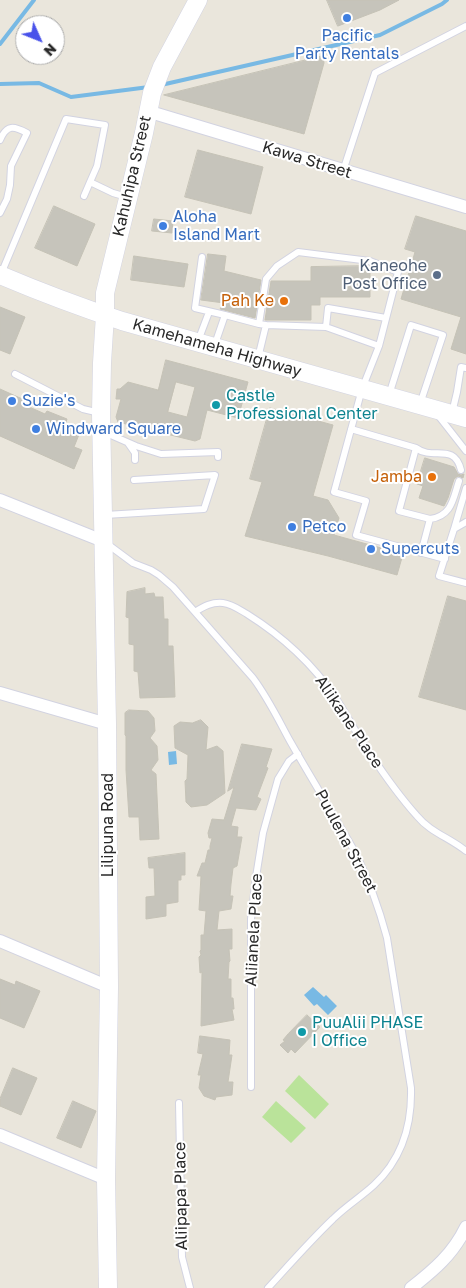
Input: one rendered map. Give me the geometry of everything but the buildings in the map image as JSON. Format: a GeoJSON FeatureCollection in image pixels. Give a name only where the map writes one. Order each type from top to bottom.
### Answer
{"type":"FeatureCollection","features":[{"type":"Feature","properties":{"kind":"street","name":"Kahuhipa Street"},"geometry":{"type":"LineString","coordinates":[[102,363],[105,293],[144,133],[147,111],[162,67],[198,0]]}},
{"type":"Feature","properties":{"kind":"street","name":"Kawa Street"},"geometry":{"type":"LineString","coordinates":[[147,111],[466,208]]}},
{"type":"Feature","properties":{"kind":"street","name":"Kamehameha Highway"},"geometry":{"type":"LineString","coordinates":[[0,275],[39,292],[105,315],[459,416]]}},
{"type":"Feature","properties":{"kind":"street","name":"Lilipuna Road"},"geometry":{"type":"LineString","coordinates":[[102,363],[101,413],[103,431],[109,987],[106,1179],[108,1288]]}},
{"type":"Feature","properties":{"kind":"street"},"geometry":{"type":"LineString","coordinates":[[0,500],[103,541]]}},
{"type":"Feature","properties":{"kind":"street"},"geometry":{"type":"LineString","coordinates":[[0,693],[107,724]]}},
{"type":"Feature","properties":{"kind":"street"},"geometry":{"type":"LineString","coordinates":[[0,941],[109,987]]}},
{"type":"Feature","properties":{"kind":"street"},"geometry":{"type":"LineString","coordinates":[[0,1135],[106,1179]]}},
{"type":"Feature","properties":{"kind":"street"},"geometry":{"type":"LineString","coordinates":[[411,1288],[444,1260],[457,1244],[466,1227]]}},
{"type":"Feature","properties":{"kind":"lane"},"geometry":{"type":"LineString","coordinates":[[343,171],[375,73],[466,26]]}},
{"type":"Feature","properties":{"kind":"lane"},"geometry":{"type":"LineString","coordinates":[[0,275],[66,119],[105,125],[97,166],[84,196]]}},
{"type":"Feature","properties":{"kind":"lane"},"geometry":{"type":"LineString","coordinates":[[0,140],[2,134],[11,127],[17,127],[27,133],[11,166],[7,199],[0,213]]}},
{"type":"Feature","properties":{"kind":"lane"},"geometry":{"type":"LineString","coordinates":[[90,182],[113,193],[128,197]]}},
{"type":"Feature","properties":{"kind":"lane"},"geometry":{"type":"LineString","coordinates":[[258,359],[266,279],[277,266],[298,252],[370,261],[398,272],[379,346],[362,389],[334,492],[366,501],[356,535],[445,559]]}},
{"type":"Feature","properties":{"kind":"lane"},"geometry":{"type":"LineString","coordinates":[[202,256],[195,308],[263,324],[326,327],[379,346]]}},
{"type":"Feature","properties":{"kind":"lane"},"geometry":{"type":"LineString","coordinates":[[326,327],[328,308],[386,318]]}},
{"type":"Feature","properties":{"kind":"lane"},"geometry":{"type":"LineString","coordinates":[[206,345],[209,312]]}},
{"type":"Feature","properties":{"kind":"lane"},"geometry":{"type":"LineString","coordinates":[[206,345],[224,315]]}},
{"type":"Feature","properties":{"kind":"lane"},"geometry":{"type":"LineString","coordinates":[[388,396],[410,325],[443,335],[426,407],[466,451]]}},
{"type":"Feature","properties":{"kind":"lane"},"geometry":{"type":"LineString","coordinates":[[459,416],[457,392],[461,367],[466,368]]}},
{"type":"Feature","properties":{"kind":"lane"},"geometry":{"type":"LineString","coordinates":[[15,374],[83,409],[101,413]]}},
{"type":"Feature","properties":{"kind":"lane"},"geometry":{"type":"LineString","coordinates":[[351,428],[416,448],[427,454],[447,454],[457,460],[461,470]]}},
{"type":"Feature","properties":{"kind":"lane"},"geometry":{"type":"LineString","coordinates":[[103,431],[161,454],[218,452],[218,457]]}},
{"type":"Feature","properties":{"kind":"lane"},"geometry":{"type":"LineString","coordinates":[[128,442],[135,453],[135,460]]}},
{"type":"Feature","properties":{"kind":"lane"},"geometry":{"type":"LineString","coordinates":[[416,448],[399,511],[430,519],[442,516],[450,508],[459,481]]}},
{"type":"Feature","properties":{"kind":"lane"},"geometry":{"type":"LineString","coordinates":[[104,515],[204,509],[215,475],[134,480]]}},
{"type":"Feature","properties":{"kind":"lane"},"geometry":{"type":"LineString","coordinates":[[466,488],[439,576],[466,583]]}},
{"type":"Feature","properties":{"kind":"lane"},"geometry":{"type":"LineString","coordinates":[[421,553],[430,519]]}},
{"type":"Feature","properties":{"kind":"lane"},"geometry":{"type":"LineString","coordinates":[[454,529],[466,522]]}},
{"type":"Feature","properties":{"kind":"lane","name":"Puulena Street"},"geometry":{"type":"LineString","coordinates":[[103,541],[133,563],[151,570],[166,580],[261,689],[355,852],[374,893],[381,915],[411,1088],[412,1102],[407,1130],[397,1156],[390,1167],[373,1186],[323,1229],[268,1288]]}},
{"type":"Feature","properties":{"kind":"lane","name":"Aliikane Place"},"geometry":{"type":"LineString","coordinates":[[195,612],[215,603],[229,605],[256,620],[286,642],[313,668],[334,696],[370,754],[415,815],[429,829],[466,851]]}},
{"type":"Feature","properties":{"kind":"lane","name":"Aliianela Place"},"geometry":{"type":"LineString","coordinates":[[251,1087],[252,919],[256,876],[264,833],[276,788],[282,771],[289,761],[298,754]]}},
{"type":"Feature","properties":{"kind":"lane","name":"Aliipapa Place"},"geometry":{"type":"LineString","coordinates":[[179,1103],[182,1257],[190,1288]]}},
{"type":"Feature","properties":{"kind":"green space"},"geometry":{"type":"Polygon","coordinates":[[[299,1075],[329,1104],[315,1119],[285,1091],[299,1075]]]}},
{"type":"Feature","properties":{"kind":"green space"},"geometry":{"type":"Polygon","coordinates":[[[276,1101],[306,1128],[291,1143],[262,1117],[276,1101]]]}},
{"type":"Feature","properties":{"kind":"water"},"geometry":{"type":"Polygon","coordinates":[[[176,751],[177,764],[169,765],[168,752],[176,751]]]}},
{"type":"Feature","properties":{"kind":"water"},"geometry":{"type":"Polygon","coordinates":[[[313,987],[324,997],[326,995],[337,1006],[328,1015],[317,1004],[314,1006],[304,995],[313,987]]]}},
{"type":"Feature","properties":{"kind":"waterway"},"geometry":{"type":"LineString","coordinates":[[0,44],[34,0]]}},
{"type":"Feature","properties":{"kind":"waterway"},"geometry":{"type":"LineString","coordinates":[[161,85],[380,35],[447,0]]}},
{"type":"Feature","properties":{"kind":"waterway"},"geometry":{"type":"LineString","coordinates":[[0,84],[39,83],[71,97],[149,87]]}},
{"type":"Feature","properties":{"kind":"place","name":"Pacific Party Rentals"},"geometry":{"type":"Point","coordinates":[347,18]}},
{"type":"Feature","properties":{"kind":"place","name":"Aloha Island Mart"},"geometry":{"type":"Point","coordinates":[163,226]}},
{"type":"Feature","properties":{"kind":"place","name":"Kaneohe Post Office"},"geometry":{"type":"Point","coordinates":[437,275]}},
{"type":"Feature","properties":{"kind":"place","name":"Pah Ke"},"geometry":{"type":"Point","coordinates":[284,301]}},
{"type":"Feature","properties":{"kind":"place","name":"Suzie's"},"geometry":{"type":"Point","coordinates":[12,401]}},
{"type":"Feature","properties":{"kind":"place","name":"Castle Professional Center"},"geometry":{"type":"Point","coordinates":[216,405]}},
{"type":"Feature","properties":{"kind":"place","name":"Windward Square"},"geometry":{"type":"Point","coordinates":[36,429]}},
{"type":"Feature","properties":{"kind":"place","name":"Jamba"},"geometry":{"type":"Point","coordinates":[432,477]}},
{"type":"Feature","properties":{"kind":"place","name":"Petco"},"geometry":{"type":"Point","coordinates":[292,527]}},
{"type":"Feature","properties":{"kind":"place","name":"Supercuts"},"geometry":{"type":"Point","coordinates":[371,549]}},
{"type":"Feature","properties":{"kind":"place","name":"PuuAlii PHASE I Office"},"geometry":{"type":"Point","coordinates":[302,1032]}}]}
